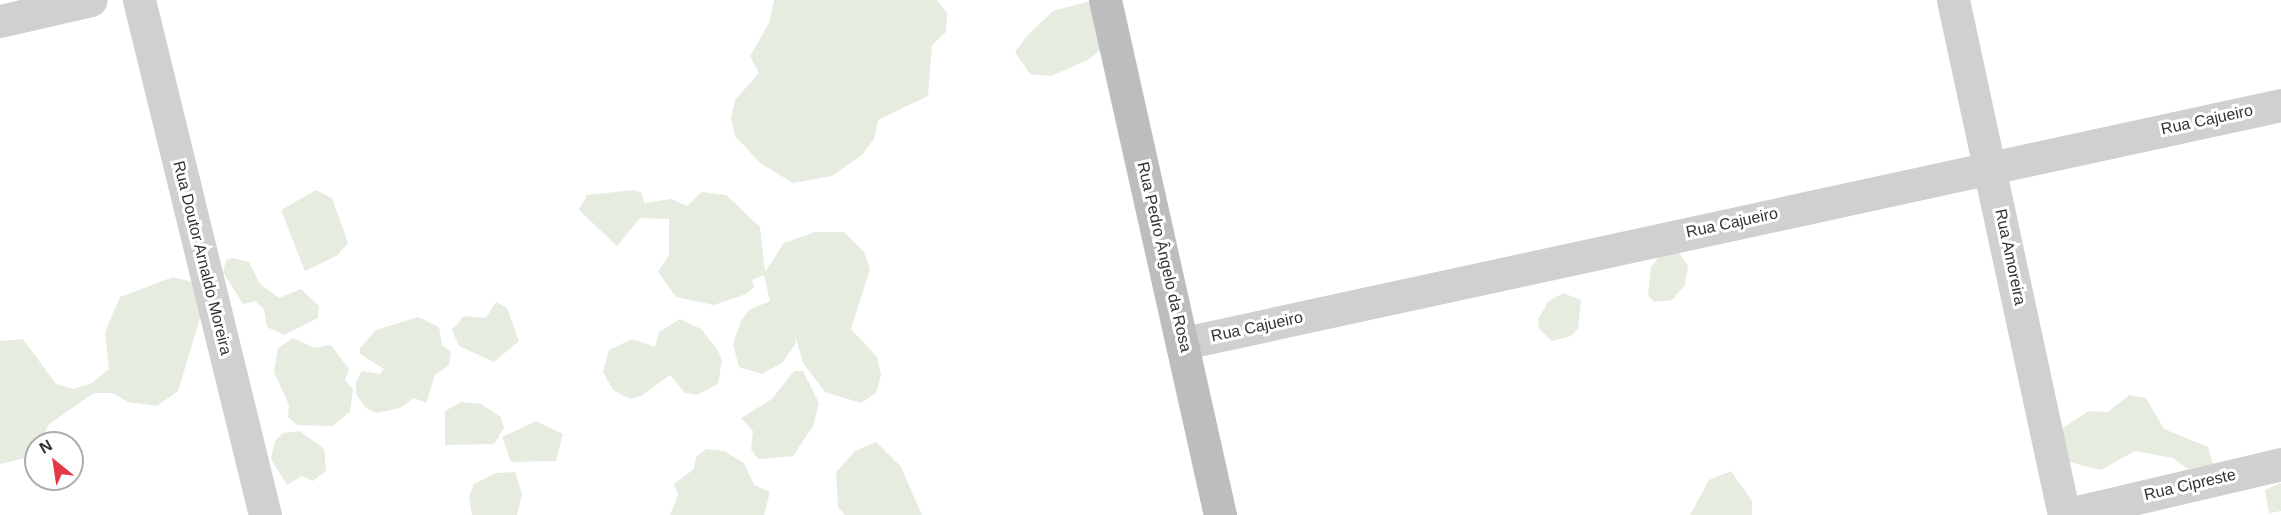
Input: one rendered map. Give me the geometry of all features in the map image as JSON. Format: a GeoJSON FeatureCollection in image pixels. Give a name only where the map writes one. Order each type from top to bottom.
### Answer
{"type":"FeatureCollection","features":[{"type":"Feature","properties":{"kind":"main road","name":"Rua Pedro Ângelo da Rosa"},"geometry":{"type":"LineString","coordinates":[[1105,0],[1184,343],[1220,515]]}},
{"type":"Feature","properties":{"kind":"street"},"geometry":{"type":"LineString","coordinates":[[0,21],[91,0]]}},
{"type":"Feature","properties":{"kind":"street","name":"Rua Doutor Arnaldo Moreira"},"geometry":{"type":"LineString","coordinates":[[139,0],[266,515]]}},
{"type":"Feature","properties":{"kind":"street","name":"Rua Amoreira"},"geometry":{"type":"LineString","coordinates":[[1953,0],[1991,166],[2064,515]]}},
{"type":"Feature","properties":{"kind":"street","name":"Rua Cajueiro"},"geometry":{"type":"LineString","coordinates":[[1184,343],[1991,166],[2281,105]]}},
{"type":"Feature","properties":{"kind":"street","name":"Rua Cipreste"},"geometry":{"type":"LineString","coordinates":[[2064,515],[2281,464]]}},
{"type":"Feature","properties":{"kind":"shaded area"},"geometry":{"type":"Polygon","coordinates":[[[774,0],[937,0],[947,13],[946,32],[932,45],[928,96],[878,120],[874,139],[862,155],[832,176],[793,183],[760,163],[735,136],[731,118],[735,100],[759,73],[750,56],[769,23],[774,0]]]}},
{"type":"Feature","properties":{"kind":"shaded area"},"geometry":{"type":"Polygon","coordinates":[[[1090,1],[1111,42],[1088,60],[1051,76],[1030,74],[1015,52],[1026,37],[1053,11],[1090,1]]]}},
{"type":"Feature","properties":{"kind":"shaded area"},"geometry":{"type":"Polygon","coordinates":[[[316,190],[332,198],[348,243],[338,255],[305,271],[281,210],[316,190]]]}},
{"type":"Feature","properties":{"kind":"shaded area"},"geometry":{"type":"Polygon","coordinates":[[[634,190],[642,193],[644,203],[671,199],[687,206],[702,192],[726,195],[760,227],[765,272],[784,243],[815,232],[844,232],[864,252],[870,269],[851,329],[877,357],[881,375],[876,393],[861,403],[825,392],[803,363],[795,334],[796,343],[783,362],[762,374],[739,367],[733,344],[741,321],[749,310],[770,301],[764,275],[752,280],[754,287],[746,294],[714,305],[676,297],[658,272],[669,255],[669,219],[640,218],[617,246],[579,210],[587,195],[634,190]]]}},
{"type":"Feature","properties":{"kind":"shaded area"},"geometry":{"type":"Polygon","coordinates":[[[1678,251],[1688,266],[1685,285],[1672,300],[1654,302],[1648,295],[1651,267],[1662,253],[1678,251]]]}},
{"type":"Feature","properties":{"kind":"shaded area"},"geometry":{"type":"Polygon","coordinates":[[[232,258],[249,262],[260,284],[279,298],[301,289],[319,306],[318,318],[284,335],[267,327],[264,309],[255,301],[243,304],[223,272],[226,260],[232,258]]]}},
{"type":"Feature","properties":{"kind":"shaded area"},"geometry":{"type":"Polygon","coordinates":[[[173,277],[192,282],[201,315],[178,391],[157,406],[128,402],[112,393],[94,393],[49,424],[46,431],[24,431],[24,458],[0,464],[0,341],[23,339],[56,384],[74,389],[92,383],[109,369],[105,332],[120,297],[173,277]]]}},
{"type":"Feature","properties":{"kind":"shaded area"},"geometry":{"type":"Polygon","coordinates":[[[1563,293],[1581,300],[1578,329],[1571,336],[1552,341],[1539,329],[1538,319],[1548,302],[1563,293]]]}},
{"type":"Feature","properties":{"kind":"shaded area"},"geometry":{"type":"Polygon","coordinates":[[[496,302],[507,308],[519,341],[494,362],[459,346],[452,330],[464,316],[486,318],[496,302]]]}},
{"type":"Feature","properties":{"kind":"shaded area"},"geometry":{"type":"Polygon","coordinates":[[[418,317],[439,327],[442,345],[451,352],[449,365],[435,375],[426,403],[414,398],[400,408],[376,413],[366,408],[356,394],[356,382],[362,371],[380,374],[384,369],[360,354],[360,348],[376,330],[418,317]]]}},
{"type":"Feature","properties":{"kind":"shaded area"},"geometry":{"type":"Polygon","coordinates":[[[680,319],[701,329],[717,349],[722,360],[718,384],[697,395],[685,393],[670,375],[641,396],[630,399],[613,390],[603,372],[609,350],[632,339],[655,347],[659,332],[680,319]]]}},
{"type":"Feature","properties":{"kind":"shaded area"},"geometry":{"type":"Polygon","coordinates":[[[293,338],[314,348],[331,345],[349,369],[345,380],[353,389],[350,412],[332,426],[297,425],[288,417],[289,405],[274,372],[278,348],[293,338]]]}},
{"type":"Feature","properties":{"kind":"shaded area"},"geometry":{"type":"Polygon","coordinates":[[[794,371],[803,371],[819,403],[813,426],[793,456],[758,459],[751,449],[753,431],[741,418],[772,399],[794,371]]]}},
{"type":"Feature","properties":{"kind":"shaded area"},"geometry":{"type":"Polygon","coordinates":[[[2129,395],[2146,398],[2164,429],[2208,447],[2213,464],[2188,469],[2173,458],[2135,451],[2101,470],[2065,461],[2057,435],[2064,427],[2089,411],[2108,412],[2129,395]]]}},
{"type":"Feature","properties":{"kind":"shaded area"},"geometry":{"type":"Polygon","coordinates":[[[461,402],[481,404],[501,417],[504,428],[494,444],[445,445],[445,411],[461,402]]]}},
{"type":"Feature","properties":{"kind":"shaded area"},"geometry":{"type":"Polygon","coordinates":[[[536,421],[563,434],[556,461],[511,462],[502,437],[536,421]]]}},
{"type":"Feature","properties":{"kind":"shaded area"},"geometry":{"type":"Polygon","coordinates":[[[300,431],[324,449],[326,471],[313,481],[302,476],[287,485],[271,459],[275,441],[283,433],[300,431]]]}},
{"type":"Feature","properties":{"kind":"shaded area"},"geometry":{"type":"Polygon","coordinates":[[[876,442],[901,467],[922,515],[845,515],[838,507],[836,472],[855,451],[876,442]]]}},
{"type":"Feature","properties":{"kind":"shaded area"},"geometry":{"type":"Polygon","coordinates":[[[706,449],[724,451],[744,463],[754,485],[770,492],[764,515],[670,515],[678,495],[674,484],[694,469],[696,457],[706,449]]]}},
{"type":"Feature","properties":{"kind":"shaded area"},"geometry":{"type":"Polygon","coordinates":[[[1731,471],[1752,501],[1752,515],[1690,515],[1709,480],[1731,471]]]}},
{"type":"Feature","properties":{"kind":"shaded area"},"geometry":{"type":"Polygon","coordinates":[[[515,472],[522,494],[517,515],[472,515],[469,496],[474,484],[496,473],[515,472]]]}},
{"type":"Feature","properties":{"kind":"shaded area"},"geometry":{"type":"Polygon","coordinates":[[[2281,483],[2281,511],[2269,513],[2265,490],[2281,483]]]}}]}
